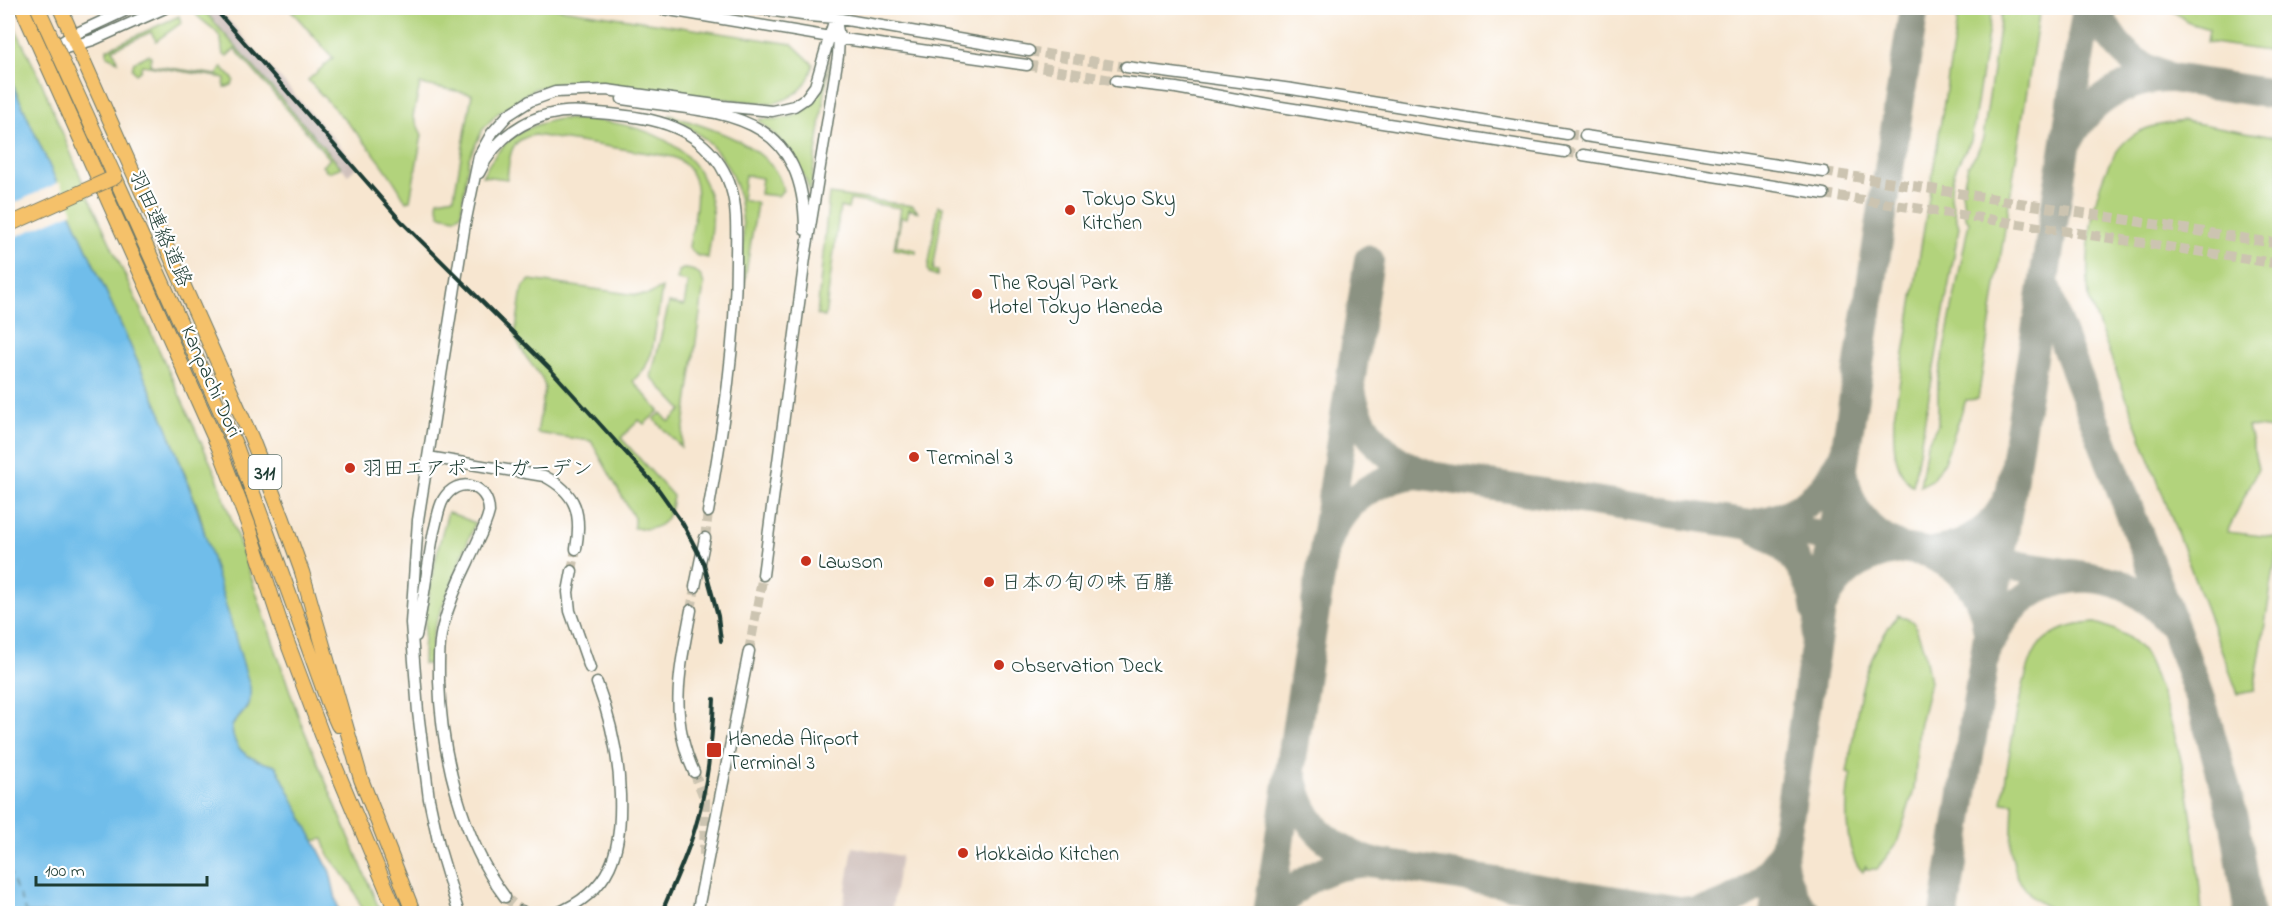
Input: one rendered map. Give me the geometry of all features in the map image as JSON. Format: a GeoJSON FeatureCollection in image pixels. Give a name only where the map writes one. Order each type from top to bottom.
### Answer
{"type":"FeatureCollection","features":[{"type":"Feature","properties":{"kind":"main road","name":"Kanpachi Dori"},"geometry":{"type":"LineString","coordinates":[[22,8],[230,474],[283,631],[322,735],[398,914]]}},
{"type":"Feature","properties":{"kind":"main road","name":"羽田連絡道路"},"geometry":{"type":"LineString","coordinates":[[38,8],[237,446],[281,568]]}},
{"type":"Feature","properties":{"kind":"main road","name":"Kanpachi Dori"},"geometry":{"type":"LineString","coordinates":[[60,8],[251,437],[302,572],[361,777],[414,914]]}},
{"type":"Feature","properties":{"kind":"main road"},"geometry":{"type":"LineString","coordinates":[[8,225],[115,177]]}},
{"type":"Feature","properties":{"kind":"main road"},"geometry":{"type":"LineString","coordinates":[[281,568],[328,702],[361,777]]}},
{"type":"Feature","properties":{"kind":"main road"},"geometry":{"type":"LineString","coordinates":[[281,568],[322,735]]}},
{"type":"Feature","properties":{"kind":"street"},"geometry":{"type":"LineString","coordinates":[[43,54],[75,40],[131,8]]}},
{"type":"Feature","properties":{"kind":"street"},"geometry":{"type":"LineString","coordinates":[[75,40],[93,40],[165,8]]}},
{"type":"Feature","properties":{"kind":"street"},"geometry":{"type":"LineString","coordinates":[[657,8],[1027,65]]}},
{"type":"Feature","properties":{"kind":"street"},"geometry":{"type":"LineString","coordinates":[[754,8],[835,18],[1029,51]]}},
{"type":"Feature","properties":{"kind":"street"},"geometry":{"type":"LineString","coordinates":[[764,575],[805,258],[838,56],[835,18]]}},
{"type":"Feature","properties":{"kind":"street"},"geometry":{"type":"LineString","coordinates":[[459,914],[440,850],[429,799],[418,712],[411,623],[412,581],[418,519],[463,233],[476,166],[485,144],[508,115],[530,101],[549,93],[568,90],[593,92],[607,90],[772,111],[786,109],[801,102],[815,86],[835,37]]}},
{"type":"Feature","properties":{"kind":"street"},"geometry":{"type":"LineString","coordinates":[[1126,67],[1292,89],[1568,134]]}},
{"type":"Feature","properties":{"kind":"street"},"geometry":{"type":"LineString","coordinates":[[1116,81],[1176,88],[1565,152]]}},
{"type":"Feature","properties":{"kind":"street"},"geometry":{"type":"LineString","coordinates":[[593,92],[606,97],[730,116],[749,123],[765,133],[783,151],[794,168],[800,184],[805,211],[805,258]]}},
{"type":"Feature","properties":{"kind":"street"},"geometry":{"type":"LineString","coordinates":[[472,187],[488,156],[508,134],[531,120],[559,112],[587,112],[649,119],[668,124],[686,132],[702,144],[716,160],[728,180],[733,199],[736,284],[727,391],[708,512]]}},
{"type":"Feature","properties":{"kind":"street"},"geometry":{"type":"LineString","coordinates":[[1585,136],[1824,172]]}},
{"type":"Feature","properties":{"kind":"street"},"geometry":{"type":"LineString","coordinates":[[1583,154],[1824,194]]}},
{"type":"Feature","properties":{"kind":"street"},"geometry":{"type":"LineString","coordinates":[[428,457],[544,476],[553,481],[569,494],[575,503],[580,528],[576,549]]}},
{"type":"Feature","properties":{"kind":"street"},"geometry":{"type":"LineString","coordinates":[[414,645],[442,501],[458,486],[467,484],[475,486],[483,491],[487,498],[489,512],[450,603],[442,629],[439,680],[446,750],[471,835],[484,864],[506,897]]}},
{"type":"Feature","properties":{"kind":"street"},"geometry":{"type":"LineString","coordinates":[[695,587],[705,538]]}},
{"type":"Feature","properties":{"kind":"street"},"geometry":{"type":"LineString","coordinates":[[572,571],[568,592],[570,611],[590,668]]}},
{"type":"Feature","properties":{"kind":"street"},"geometry":{"type":"LineString","coordinates":[[691,610],[677,699],[681,739],[694,772]]}},
{"type":"Feature","properties":{"kind":"street"},"geometry":{"type":"LineString","coordinates":[[697,914],[749,651]]}},
{"type":"Feature","properties":{"kind":"street"},"geometry":{"type":"LineString","coordinates":[[555,914],[587,896],[599,884],[613,862],[619,843],[619,772],[615,741],[609,713],[597,683]]}},
{"type":"Feature","properties":{"kind":"street"},"geometry":{"type":"LineString","coordinates":[[703,882],[704,858]]}},
{"type":"Feature","properties":{"kind":"shaded area"},"geometry":{"type":"Polygon","coordinates":[[[202,8],[218,8],[358,166],[348,175],[202,8]]]}},
{"type":"Feature","properties":{"kind":"shaded area"},"geometry":{"type":"Polygon","coordinates":[[[853,847],[901,856],[891,913],[842,913],[853,847]]]}},
{"type":"Feature","properties":{"kind":"green space"},"geometry":{"type":"Polygon","coordinates":[[[202,8],[340,168],[328,172],[322,166],[330,159],[235,49],[227,56],[223,55],[219,36],[193,10],[202,8]]]}},
{"type":"Feature","properties":{"kind":"green space"},"geometry":{"type":"Polygon","coordinates":[[[289,8],[555,8],[792,44],[813,64],[808,80],[799,91],[787,99],[771,104],[565,82],[534,89],[497,114],[483,129],[469,158],[461,214],[455,218],[440,215],[437,204],[438,200],[454,197],[472,94],[420,84],[413,116],[422,135],[410,200],[406,202],[373,153],[308,80],[333,58],[289,8]]]}},
{"type":"Feature","properties":{"kind":"green space"},"geometry":{"type":"Polygon","coordinates":[[[1959,8],[1992,8],[1971,141],[1958,163],[1951,187],[1952,204],[1959,227],[1913,486],[1906,480],[1898,464],[1894,445],[1894,417],[1959,8]]]}},
{"type":"Feature","properties":{"kind":"green space"},"geometry":{"type":"Polygon","coordinates":[[[2002,8],[2040,8],[1978,399],[1966,400],[1944,462],[1932,480],[1920,486],[1927,444],[1938,424],[1938,380],[1969,222],[1965,216],[1962,191],[1968,165],[1976,155],[1983,138],[2002,8]]]}},
{"type":"Feature","properties":{"kind":"green space"},"geometry":{"type":"Polygon","coordinates":[[[2169,8],[2276,8],[2267,51],[2207,42],[2209,29],[2189,23],[2169,8]]]}},
{"type":"Feature","properties":{"kind":"green space"},"geometry":{"type":"Polygon","coordinates":[[[8,13],[41,81],[86,190],[217,477],[299,718],[381,913],[364,913],[351,884],[329,856],[323,839],[313,841],[276,766],[245,754],[236,743],[232,726],[248,707],[199,511],[167,427],[8,74],[8,13]]]}},
{"type":"Feature","properties":{"kind":"green space"},"geometry":{"type":"Polygon","coordinates":[[[179,16],[181,23],[156,41],[151,32],[113,49],[118,61],[107,56],[107,49],[179,16]]]}},
{"type":"Feature","properties":{"kind":"green space"},"geometry":{"type":"Polygon","coordinates":[[[148,55],[151,56],[150,65],[217,75],[222,67],[234,80],[232,85],[224,87],[225,78],[142,65],[136,74],[132,69],[134,62],[148,55]]]}},
{"type":"Feature","properties":{"kind":"green space"},"geometry":{"type":"Polygon","coordinates":[[[830,59],[810,193],[802,171],[791,153],[759,121],[760,119],[790,117],[810,106],[822,87],[830,59]]]}},
{"type":"Feature","properties":{"kind":"green space"},"geometry":{"type":"Polygon","coordinates":[[[670,115],[737,140],[753,149],[777,174],[783,190],[778,196],[760,194],[762,178],[745,175],[742,200],[757,203],[742,298],[740,286],[743,222],[735,184],[718,152],[688,127],[669,117],[670,115]]]}},
{"type":"Feature","properties":{"kind":"green space"},"geometry":{"type":"Polygon","coordinates":[[[559,119],[583,119],[632,127],[655,135],[675,146],[692,162],[705,182],[712,207],[708,258],[696,255],[689,247],[696,209],[696,184],[685,164],[673,157],[535,135],[520,140],[515,145],[510,156],[507,179],[482,176],[497,153],[513,137],[533,126],[559,119]]]}},
{"type":"Feature","properties":{"kind":"green space"},"geometry":{"type":"Polygon","coordinates":[[[2184,121],[2279,138],[2279,430],[2248,426],[2258,469],[2227,532],[2279,538],[2254,691],[2238,694],[2089,299],[2090,235],[2099,188],[2108,167],[2118,149],[2138,132],[2184,121]]]}},
{"type":"Feature","properties":{"kind":"green space"},"geometry":{"type":"Polygon","coordinates":[[[829,194],[913,206],[918,212],[909,209],[907,218],[901,217],[896,246],[916,250],[916,253],[894,249],[901,208],[850,200],[848,209],[840,207],[825,317],[817,315],[829,194]]]}},
{"type":"Feature","properties":{"kind":"green space"},"geometry":{"type":"Polygon","coordinates":[[[938,206],[943,207],[933,270],[938,271],[937,276],[929,273],[928,269],[938,206]]]}},
{"type":"Feature","properties":{"kind":"green space"},"geometry":{"type":"Polygon","coordinates":[[[683,269],[697,273],[704,285],[681,447],[654,419],[661,413],[669,422],[682,410],[651,377],[669,303],[684,306],[688,282],[677,280],[679,271],[683,269]]]}},
{"type":"Feature","properties":{"kind":"green space"},"geometry":{"type":"Polygon","coordinates":[[[530,280],[637,295],[648,295],[662,288],[652,352],[645,368],[633,381],[659,411],[644,424],[639,420],[621,438],[673,496],[666,519],[657,526],[634,528],[634,518],[591,441],[537,433],[545,387],[542,378],[526,357],[515,336],[522,288],[530,280]]]}},
{"type":"Feature","properties":{"kind":"green space"},"geometry":{"type":"Polygon","coordinates":[[[448,512],[475,523],[435,626],[431,664],[423,664],[430,587],[448,512]]]}},
{"type":"Feature","properties":{"kind":"green space"},"geometry":{"type":"Polygon","coordinates":[[[1898,615],[1914,622],[1924,650],[1930,682],[1919,727],[1914,790],[1897,843],[1877,869],[1866,869],[1866,865],[1863,872],[1852,853],[1849,839],[1847,796],[1851,774],[1847,773],[1857,710],[1867,672],[1884,634],[1898,615]]]}},
{"type":"Feature","properties":{"kind":"green space"},"geometry":{"type":"Polygon","coordinates":[[[2095,623],[2121,633],[2142,650],[2169,715],[2189,799],[2202,913],[2056,913],[2033,898],[2017,878],[2011,852],[2013,803],[2002,802],[2016,719],[2027,672],[2033,655],[2046,639],[2066,628],[2095,623]]]}},
{"type":"Feature","properties":{"kind":"water"},"geometry":{"type":"Polygon","coordinates":[[[8,74],[167,427],[198,511],[250,687],[248,705],[232,726],[236,743],[245,754],[276,766],[330,872],[339,913],[8,913],[8,74]]]}},
{"type":"Feature","properties":{"kind":"pier"},"geometry":{"type":"Polygon","coordinates":[[[60,182],[73,212],[8,240],[8,206],[60,182]]]}},
{"type":"Feature","properties":{"kind":"ferry route"},"geometry":{"type":"LineString","coordinates":[[8,869],[27,914]]}},
{"type":"Feature","properties":{"kind":"taxiway"},"geometry":{"type":"LineString","coordinates":[[1774,914],[1914,8]]}},
{"type":"Feature","properties":{"kind":"taxiway"},"geometry":{"type":"LineString","coordinates":[[1944,914],[2087,8]]}},
{"type":"Feature","properties":{"kind":"taxiway"},"geometry":{"type":"LineString","coordinates":[[2097,8],[2108,32],[2125,53],[2159,74],[2280,95]]}},
{"type":"Feature","properties":{"kind":"taxiway"},"geometry":{"type":"LineString","coordinates":[[2070,138],[2088,112],[2111,94],[2138,82],[2169,78]]}},
{"type":"Feature","properties":{"kind":"taxiway"},"geometry":{"type":"LineString","coordinates":[[1268,914],[1369,260]]}},
{"type":"Feature","properties":{"kind":"taxiway"},"geometry":{"type":"LineString","coordinates":[[2046,288],[2057,323],[2180,642],[2204,711],[2235,823],[2249,914]]}},
{"type":"Feature","properties":{"kind":"taxiway"},"geometry":{"type":"LineString","coordinates":[[1351,390],[1360,419],[1377,443],[1400,462],[1427,474]]}},
{"type":"Feature","properties":{"kind":"taxiway"},"geometry":{"type":"LineString","coordinates":[[1756,523],[1783,516],[1806,504],[1825,486],[1839,463]]}},
{"type":"Feature","properties":{"kind":"taxiway"},"geometry":{"type":"LineString","coordinates":[[1325,549],[1338,519],[1359,497],[1385,482],[1417,474],[2091,577]]}},
{"type":"Feature","properties":{"kind":"taxiway"},"geometry":{"type":"LineString","coordinates":[[1844,475],[1850,498],[1861,518],[1877,534],[1897,546]]}},
{"type":"Feature","properties":{"kind":"taxiway"},"geometry":{"type":"LineString","coordinates":[[1937,551],[1960,545],[1980,534],[1996,518],[2008,498]]}},
{"type":"Feature","properties":{"kind":"taxiway"},"geometry":{"type":"LineString","coordinates":[[1758,530],[1780,544],[1798,563],[1810,585],[1816,611]]}},
{"type":"Feature","properties":{"kind":"taxiway"},"geometry":{"type":"LineString","coordinates":[[1824,602],[1837,582],[1853,567],[1873,556],[1896,550]]}},
{"type":"Feature","properties":{"kind":"taxiway"},"geometry":{"type":"LineString","coordinates":[[1934,556],[1954,568],[1970,584],[1982,604],[1987,627]]}},
{"type":"Feature","properties":{"kind":"taxiway"},"geometry":{"type":"LineString","coordinates":[[1992,639],[2008,614],[2027,596],[2050,584],[2075,578],[2100,579],[2125,586],[2148,600],[2169,621]]}},
{"type":"Feature","properties":{"kind":"taxiway"},"geometry":{"type":"LineString","coordinates":[[1292,775],[1302,806],[1318,830],[1340,848],[1370,862],[1698,914]]}},
{"type":"Feature","properties":{"kind":"taxiway"},"geometry":{"type":"LineString","coordinates":[[1693,913],[1720,906],[1745,894],[1765,876],[1782,853]]}},
{"type":"Feature","properties":{"kind":"taxiway"},"geometry":{"type":"LineString","coordinates":[[1274,914],[1293,891],[1315,875],[1341,866],[1370,862]]}},
{"type":"Feature","properties":{"kind":"taxiway"},"geometry":{"type":"LineString","coordinates":[[1783,863],[1791,890],[1807,914]]}},
{"type":"Feature","properties":{"kind":"tunnel"},"geometry":{"type":"LineString","coordinates":[[1029,51],[1126,67]]}},
{"type":"Feature","properties":{"kind":"tunnel"},"geometry":{"type":"LineString","coordinates":[[1027,65],[1116,81]]}},
{"type":"Feature","properties":{"kind":"tunnel"},"geometry":{"type":"LineString","coordinates":[[1567,134],[1585,136]]}},
{"type":"Feature","properties":{"kind":"tunnel"},"geometry":{"type":"LineString","coordinates":[[1565,152],[1583,155]]}},
{"type":"Feature","properties":{"kind":"tunnel"},"geometry":{"type":"LineString","coordinates":[[1824,172],[2280,244]]}},
{"type":"Feature","properties":{"kind":"tunnel"},"geometry":{"type":"LineString","coordinates":[[1824,194],[2280,264]]}},
{"type":"Feature","properties":{"kind":"tunnel"},"geometry":{"type":"LineString","coordinates":[[705,538],[708,512]]}},
{"type":"Feature","properties":{"kind":"tunnel"},"geometry":{"type":"LineString","coordinates":[[572,571],[576,549]]}},
{"type":"Feature","properties":{"kind":"tunnel"},"geometry":{"type":"LineString","coordinates":[[749,651],[763,575]]}},
{"type":"Feature","properties":{"kind":"tunnel"},"geometry":{"type":"LineString","coordinates":[[691,610],[695,587]]}},
{"type":"Feature","properties":{"kind":"tunnel"},"geometry":{"type":"LineString","coordinates":[[694,772],[705,800],[704,858]]}},
{"type":"Feature","properties":{"kind":"tunnel"},"geometry":{"type":"LineString","coordinates":[[505,897],[522,911]]}},
{"type":"Feature","properties":{"kind":"railway"},"geometry":{"type":"LineString","coordinates":[[214,8],[401,221],[550,369],[656,486],[683,524],[704,564],[718,616],[721,641]]}},
{"type":"Feature","properties":{"kind":"railway"},"geometry":{"type":"LineString","coordinates":[[661,914],[685,857],[704,794],[710,756],[714,699]]}},
{"type":"Feature","properties":{"kind":"place","name":"Tokyo Sky Kitchen"},"geometry":{"type":"Point","coordinates":[1070,210]}},
{"type":"Feature","properties":{"kind":"place","name":"The Royal Park Hotel Tokyo Haneda"},"geometry":{"type":"Point","coordinates":[977,294]}},
{"type":"Feature","properties":{"kind":"place","name":"Terminal 3"},"geometry":{"type":"Point","coordinates":[914,457]}},
{"type":"Feature","properties":{"kind":"place","name":"羽田エアポートガーデン"},"geometry":{"type":"Point","coordinates":[350,468]}},
{"type":"Feature","properties":{"kind":"place","name":"Lawson"},"geometry":{"type":"Point","coordinates":[806,561]}},
{"type":"Feature","properties":{"kind":"place","name":"日本の旬の味 百膳"},"geometry":{"type":"Point","coordinates":[989,582]}},
{"type":"Feature","properties":{"kind":"place","name":"Observation Deck"},"geometry":{"type":"Point","coordinates":[999,665]}},
{"type":"Feature","properties":{"kind":"place","name":"Haneda Airport Terminal 3"},"geometry":{"type":"Point","coordinates":[714,750]}},
{"type":"Feature","properties":{"kind":"place","name":"Hokkaido Kitchen"},"geometry":{"type":"Point","coordinates":[963,853]}}]}
